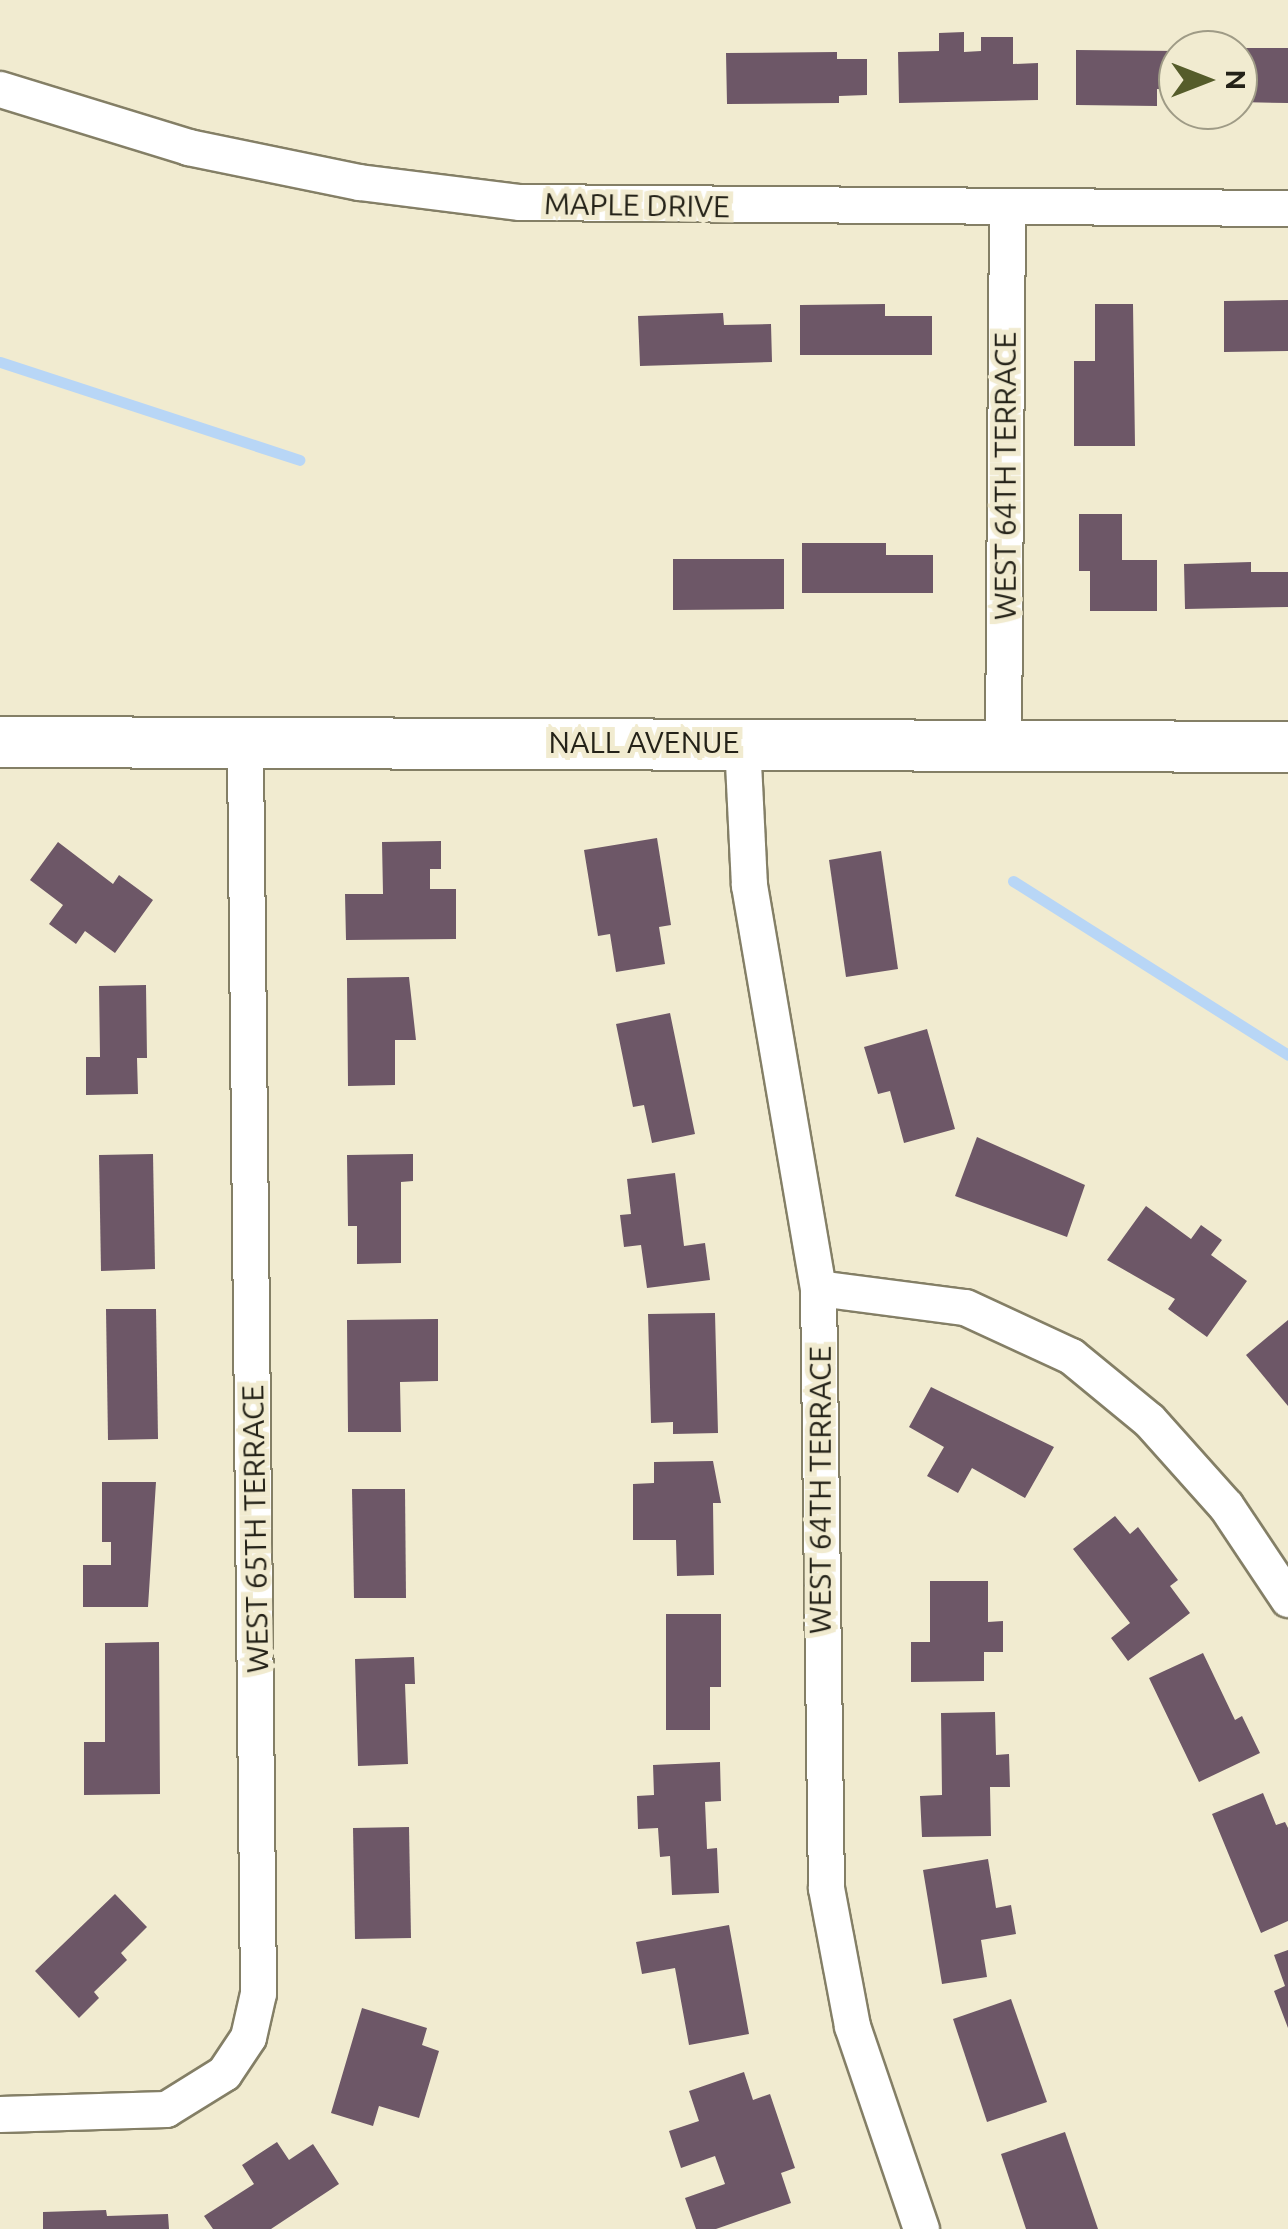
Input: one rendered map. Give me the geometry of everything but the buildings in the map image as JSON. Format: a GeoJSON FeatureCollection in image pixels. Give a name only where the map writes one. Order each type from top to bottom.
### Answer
{"type":"FeatureCollection","features":[{"type":"Feature","properties":{"kind":"main road","name":"NALL AVENUE"},"geometry":{"type":"LineString","coordinates":[[0,742],[1288,747]]}},
{"type":"Feature","properties":{"kind":"street","name":"MAPLE DRIVE"},"geometry":{"type":"LineString","coordinates":[[0,89],[188,148],[359,182],[520,202],[1007,209],[1288,208]]}},
{"type":"Feature","properties":{"kind":"street","name":"WEST 64TH TERRACE"},"geometry":{"type":"LineString","coordinates":[[1004,743],[1007,209]]}},
{"type":"Feature","properties":{"kind":"street","name":"WEST 65TH TERRACE"},"geometry":{"type":"LineString","coordinates":[[0,2114],[166,2109],[224,2073],[248,2037],[258,1992],[245,742]]}},
{"type":"Feature","properties":{"kind":"street","name":"WEST 64TH TERRACE"},"geometry":{"type":"LineString","coordinates":[[742,742],[749,884],[818,1288],[826,1888],[852,2026],[920,2229]]}},
{"type":"Feature","properties":{"kind":"street"},"geometry":{"type":"LineString","coordinates":[[818,1288],[965,1307],[1070,1356],[1149,1420],[1226,1506],[1288,1599]]}},
{"type":"Feature","properties":{"kind":"waterway"},"geometry":{"type":"LineString","coordinates":[[0,362],[299,460]]}},
{"type":"Feature","properties":{"kind":"waterway"},"geometry":{"type":"LineString","coordinates":[[1013,881],[1288,1055]]}}]}
